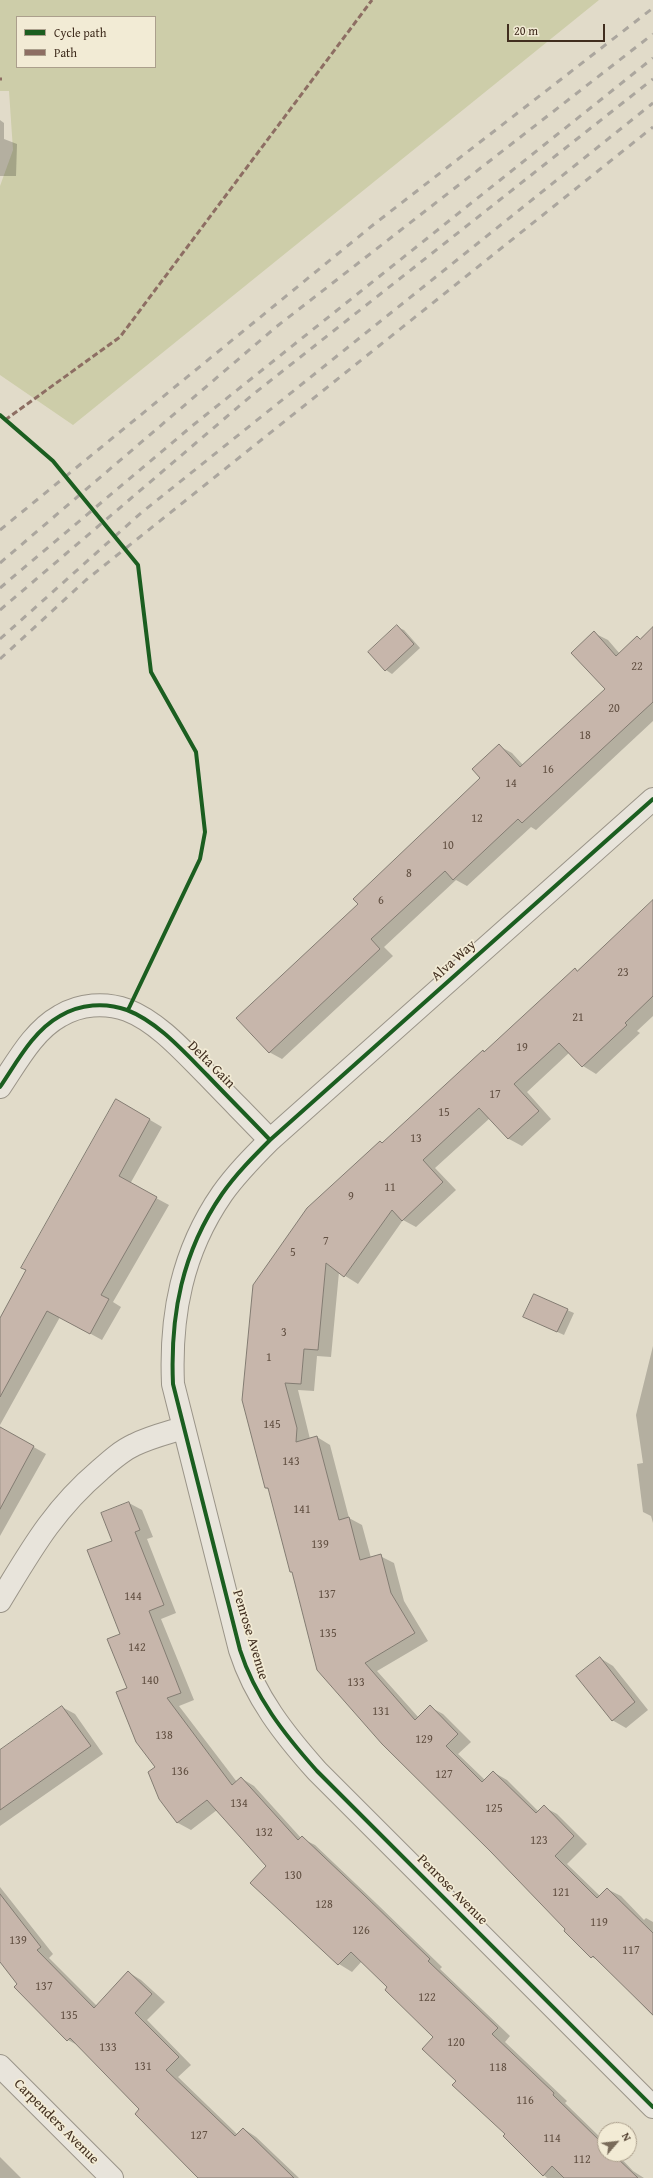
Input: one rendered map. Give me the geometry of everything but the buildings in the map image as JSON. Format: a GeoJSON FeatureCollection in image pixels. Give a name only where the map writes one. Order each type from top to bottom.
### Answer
{"type":"FeatureCollection","features":[{"type":"Feature","properties":{"kind":"street","name":"Alva Way"},"geometry":{"type":"LineString","coordinates":[[270,1140],[653,799]]}},
{"type":"Feature","properties":{"kind":"street","name":"Delta Gain"},"geometry":{"type":"LineString","coordinates":[[0,1087],[30,1044],[50,1023],[73,1009],[88,1005],[108,1005],[128,1010],[156,1027],[186,1054],[270,1140]]}},
{"type":"Feature","properties":{"kind":"street","name":"Penrose Avenue"},"geometry":{"type":"LineString","coordinates":[[270,1140],[245,1165],[222,1194],[192,1249],[174,1318],[172,1352],[173,1384],[183,1428],[247,1673],[272,1717],[292,1743],[317,1771],[653,2107]]}},
{"type":"Feature","properties":{"kind":"street"},"geometry":{"type":"LineString","coordinates":[[0,1601],[39,1536],[62,1506],[94,1476],[133,1446],[153,1437],[183,1428]]}},
{"type":"Feature","properties":{"kind":"street","name":"Carpenders Avenue"},"geometry":{"type":"LineString","coordinates":[[0,2066],[112,2178]]}},
{"type":"Feature","properties":{"kind":"green space"},"geometry":{"type":"Polygon","coordinates":[[[0,0],[599,0],[73,425],[0,375],[0,186],[13,150],[9,91],[0,91],[0,0]]]}},
{"type":"Feature","properties":{"kind":"railway"},"geometry":{"type":"LineString","coordinates":[[0,530],[373,225],[653,8]]}},
{"type":"Feature","properties":{"kind":"railway"},"geometry":{"type":"LineString","coordinates":[[0,563],[276,327],[653,34]]}},
{"type":"Feature","properties":{"kind":"railway"},"geometry":{"type":"LineString","coordinates":[[0,588],[192,426],[653,58]]}},
{"type":"Feature","properties":{"kind":"railway"},"geometry":{"type":"LineString","coordinates":[[0,610],[251,396],[653,79]]}},
{"type":"Feature","properties":{"kind":"railway"},"geometry":{"type":"LineString","coordinates":[[0,639],[141,513],[653,103]]}},
{"type":"Feature","properties":{"kind":"railway"},"geometry":{"type":"LineString","coordinates":[[0,659],[86,580],[653,127]]}},
{"type":"Feature","properties":{"kind":"marked path"},"geometry":{"type":"LineString","coordinates":[[5,420],[120,337],[372,0]]}},
{"type":"Feature","properties":{"kind":"cycle path"},"geometry":{"type":"LineString","coordinates":[[0,415],[53,461],[138,565],[151,672],[196,752],[205,832],[200,859],[128,1010]]}},
{"type":"Feature","properties":{"kind":"cycle path"},"geometry":{"type":"LineString","coordinates":[[653,799],[270,1140],[251,1159],[222,1194],[208,1216],[197,1238],[181,1285],[174,1333],[173,1358],[173,1384],[240,1650],[246,1667],[262,1699],[282,1729],[317,1771],[653,2107]]}},
{"type":"Feature","properties":{"kind":"cycle path"},"geometry":{"type":"LineString","coordinates":[[0,1087],[26,1048],[50,1022],[68,1012],[84,1007],[101,1005],[119,1007],[138,1015],[170,1038],[270,1140]]}}]}
